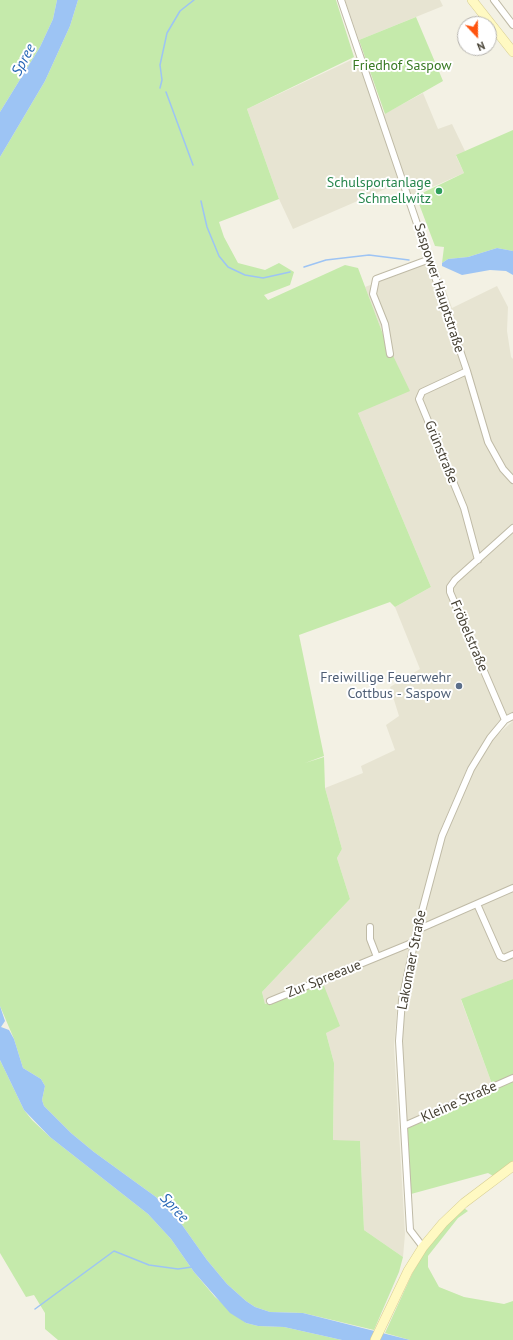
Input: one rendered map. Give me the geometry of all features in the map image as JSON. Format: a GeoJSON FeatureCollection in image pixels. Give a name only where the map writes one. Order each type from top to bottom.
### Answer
{"type":"FeatureCollection","features":[{"type":"Feature","properties":{"kind":"street","name":"Saspower Hauptstraße"},"geometry":{"type":"LineString","coordinates":[[341,0],[430,259],[467,371],[491,451],[503,469],[513,480]]}},
{"type":"Feature","properties":{"kind":"street"},"geometry":{"type":"LineString","coordinates":[[472,0],[513,52]]}},
{"type":"Feature","properties":{"kind":"street"},"geometry":{"type":"LineString","coordinates":[[494,0],[513,25]]}},
{"type":"Feature","properties":{"kind":"street"},"geometry":{"type":"LineString","coordinates":[[390,354],[385,324],[373,294],[376,280],[430,259]]}},
{"type":"Feature","properties":{"kind":"street","name":"Grünstraße"},"geometry":{"type":"LineString","coordinates":[[467,371],[422,392],[419,399],[464,508],[478,560]]}},
{"type":"Feature","properties":{"kind":"street","name":"Fröbelstraße"},"geometry":{"type":"LineString","coordinates":[[505,720],[450,592],[450,587],[455,580],[513,528]]}},
{"type":"Feature","properties":{"kind":"street","name":"Lakomaer Straße"},"geometry":{"type":"LineString","coordinates":[[423,1247],[410,1230],[399,1041],[402,1000],[414,942],[442,836],[471,769],[490,738],[505,720],[513,716]]}},
{"type":"Feature","properties":{"kind":"street"},"geometry":{"type":"LineString","coordinates":[[417,930],[513,888]]}},
{"type":"Feature","properties":{"kind":"street"},"geometry":{"type":"LineString","coordinates":[[477,904],[500,956],[504,958],[513,954]]}},
{"type":"Feature","properties":{"kind":"street","name":"Zur Spreeaue"},"geometry":{"type":"LineString","coordinates":[[370,926],[370,939],[377,957]]}},
{"type":"Feature","properties":{"kind":"street","name":"Zur Spreeaue"},"geometry":{"type":"LineString","coordinates":[[270,1001],[414,942]]}},
{"type":"Feature","properties":{"kind":"street","name":"Kleine Straße"},"geometry":{"type":"LineString","coordinates":[[404,1126],[513,1078]]}},
{"type":"Feature","properties":{"kind":"street"},"geometry":{"type":"LineString","coordinates":[[375,1340],[385,1322],[408,1271],[423,1247],[464,1203],[513,1166]]}},
{"type":"Feature","properties":{"kind":"shaded area"},"geometry":{"type":"Polygon","coordinates":[[[345,0],[440,0],[443,6],[359,40],[345,0]]]}},
{"type":"Feature","properties":{"kind":"shaded area"},"geometry":{"type":"Polygon","coordinates":[[[364,54],[384,114],[423,93],[438,129],[452,124],[465,151],[456,156],[464,173],[405,199],[399,183],[293,229],[279,199],[247,109],[364,54]]]}},
{"type":"Feature","properties":{"kind":"shaded area"},"geometry":{"type":"Polygon","coordinates":[[[435,260],[452,308],[497,286],[508,307],[507,331],[511,357],[513,359],[513,713],[498,722],[467,769],[440,831],[409,949],[397,1009],[394,1046],[405,1234],[403,1257],[364,1230],[360,1141],[333,1141],[334,1063],[326,1033],[322,981],[265,1004],[262,992],[350,899],[337,858],[342,849],[325,788],[363,773],[361,766],[395,750],[386,725],[399,716],[390,687],[420,669],[395,607],[431,587],[358,413],[384,337],[365,287],[435,260]]]}},
{"type":"Feature","properties":{"kind":"shaded area"},"geometry":{"type":"Polygon","coordinates":[[[513,721],[513,979],[461,1000],[492,1084],[406,1122],[401,1041],[405,1000],[434,869],[444,837],[473,771],[495,737],[513,721]]]}},
{"type":"Feature","properties":{"kind":"green space"},"geometry":{"type":"Polygon","coordinates":[[[0,0],[57,0],[53,19],[40,47],[0,112],[0,0]]]}},
{"type":"Feature","properties":{"kind":"green space"},"geometry":{"type":"Polygon","coordinates":[[[78,0],[336,0],[354,57],[247,109],[279,199],[219,222],[224,237],[238,263],[265,270],[279,263],[294,272],[290,285],[264,295],[268,300],[345,265],[358,268],[384,337],[410,391],[358,413],[431,587],[395,607],[390,602],[299,635],[324,756],[305,763],[324,757],[325,788],[342,849],[337,858],[350,899],[262,992],[265,1004],[322,981],[340,1026],[326,1033],[334,1063],[333,1140],[360,1141],[364,1230],[403,1257],[399,1272],[374,1330],[303,1313],[270,1312],[255,1307],[246,1301],[227,1284],[207,1260],[180,1222],[156,1197],[94,1152],[71,1133],[44,1106],[42,1100],[45,1086],[41,1079],[23,1068],[14,1039],[0,1006],[0,157],[45,81],[70,26],[78,0]]]}},
{"type":"Feature","properties":{"kind":"green space","name":"Friedhof Saspow"},"geometry":{"type":"Polygon","coordinates":[[[416,17],[443,81],[385,114],[359,40],[416,17]]]}},
{"type":"Feature","properties":{"kind":"green space","name":"Schulsportanlage Schmellwitz"},"geometry":{"type":"Polygon","coordinates":[[[513,130],[513,251],[497,248],[468,257],[448,259],[442,263],[444,247],[435,246],[416,196],[464,173],[456,155],[513,130]]]}},
{"type":"Feature","properties":{"kind":"green space"},"geometry":{"type":"Polygon","coordinates":[[[513,979],[513,1163],[495,1177],[488,1173],[411,1194],[406,1122],[492,1084],[461,999],[513,979]]]}},
{"type":"Feature","properties":{"kind":"green space"},"geometry":{"type":"Polygon","coordinates":[[[0,1060],[24,1110],[32,1120],[50,1137],[148,1214],[171,1239],[194,1272],[215,1297],[246,1323],[258,1326],[284,1327],[342,1340],[58,1340],[45,1329],[45,1313],[34,1295],[26,1297],[0,1253],[0,1060]]]}},
{"type":"Feature","properties":{"kind":"green space"},"geometry":{"type":"Polygon","coordinates":[[[464,1208],[468,1211],[458,1218],[428,1256],[428,1267],[439,1287],[464,1297],[504,1304],[513,1301],[513,1340],[410,1340],[385,1333],[413,1272],[425,1252],[444,1227],[464,1208]]]}},
{"type":"Feature","properties":{"kind":"water"},"geometry":{"type":"Polygon","coordinates":[[[57,0],[78,0],[70,26],[45,81],[0,157],[0,112],[40,47],[53,19],[57,0]]]}},
{"type":"Feature","properties":{"kind":"water"},"geometry":{"type":"Polygon","coordinates":[[[497,248],[513,251],[513,275],[506,271],[490,270],[462,275],[442,266],[442,263],[448,259],[468,257],[497,248]]]}},
{"type":"Feature","properties":{"kind":"water"},"geometry":{"type":"Polygon","coordinates":[[[0,1006],[5,1021],[1,1027],[9,1030],[14,1039],[23,1068],[41,1079],[45,1086],[42,1100],[44,1106],[71,1133],[94,1152],[156,1197],[180,1222],[207,1260],[227,1284],[246,1301],[255,1307],[270,1312],[303,1313],[410,1340],[342,1340],[284,1327],[258,1326],[246,1323],[230,1313],[194,1272],[171,1239],[148,1214],[50,1137],[24,1110],[0,1060],[0,1006]]]}},
{"type":"Feature","properties":{"kind":"waterway"},"geometry":{"type":"LineString","coordinates":[[160,88],[162,80],[160,65],[167,33],[180,11],[194,0]]}},
{"type":"Feature","properties":{"kind":"waterway"},"geometry":{"type":"LineString","coordinates":[[166,92],[193,165]]}},
{"type":"Feature","properties":{"kind":"waterway"},"geometry":{"type":"LineString","coordinates":[[201,201],[207,227],[219,256],[228,267],[245,275],[263,278],[290,272]]}},
{"type":"Feature","properties":{"kind":"waterway"},"geometry":{"type":"LineString","coordinates":[[304,267],[326,260],[369,255],[409,260]]}},
{"type":"Feature","properties":{"kind":"waterway"},"geometry":{"type":"LineString","coordinates":[[35,1309],[114,1251],[149,1265],[178,1269],[192,1267]]}},
{"type":"Feature","properties":{"kind":"place","name":"Schulsportanlage Schmellwitz"},"geometry":{"type":"Point","coordinates":[439,191]}},
{"type":"Feature","properties":{"kind":"place","name":"Freiwillige Feuerwehr Cottbus - Saspow"},"geometry":{"type":"Point","coordinates":[459,686]}},
{"type":"Feature","properties":{"kind":"water label","name":"Spree"},"geometry":{"type":"Point","coordinates":[24,60]}},
{"type":"Feature","properties":{"kind":"water label","name":"Spree"},"geometry":{"type":"Point","coordinates":[174,1208]}}]}
